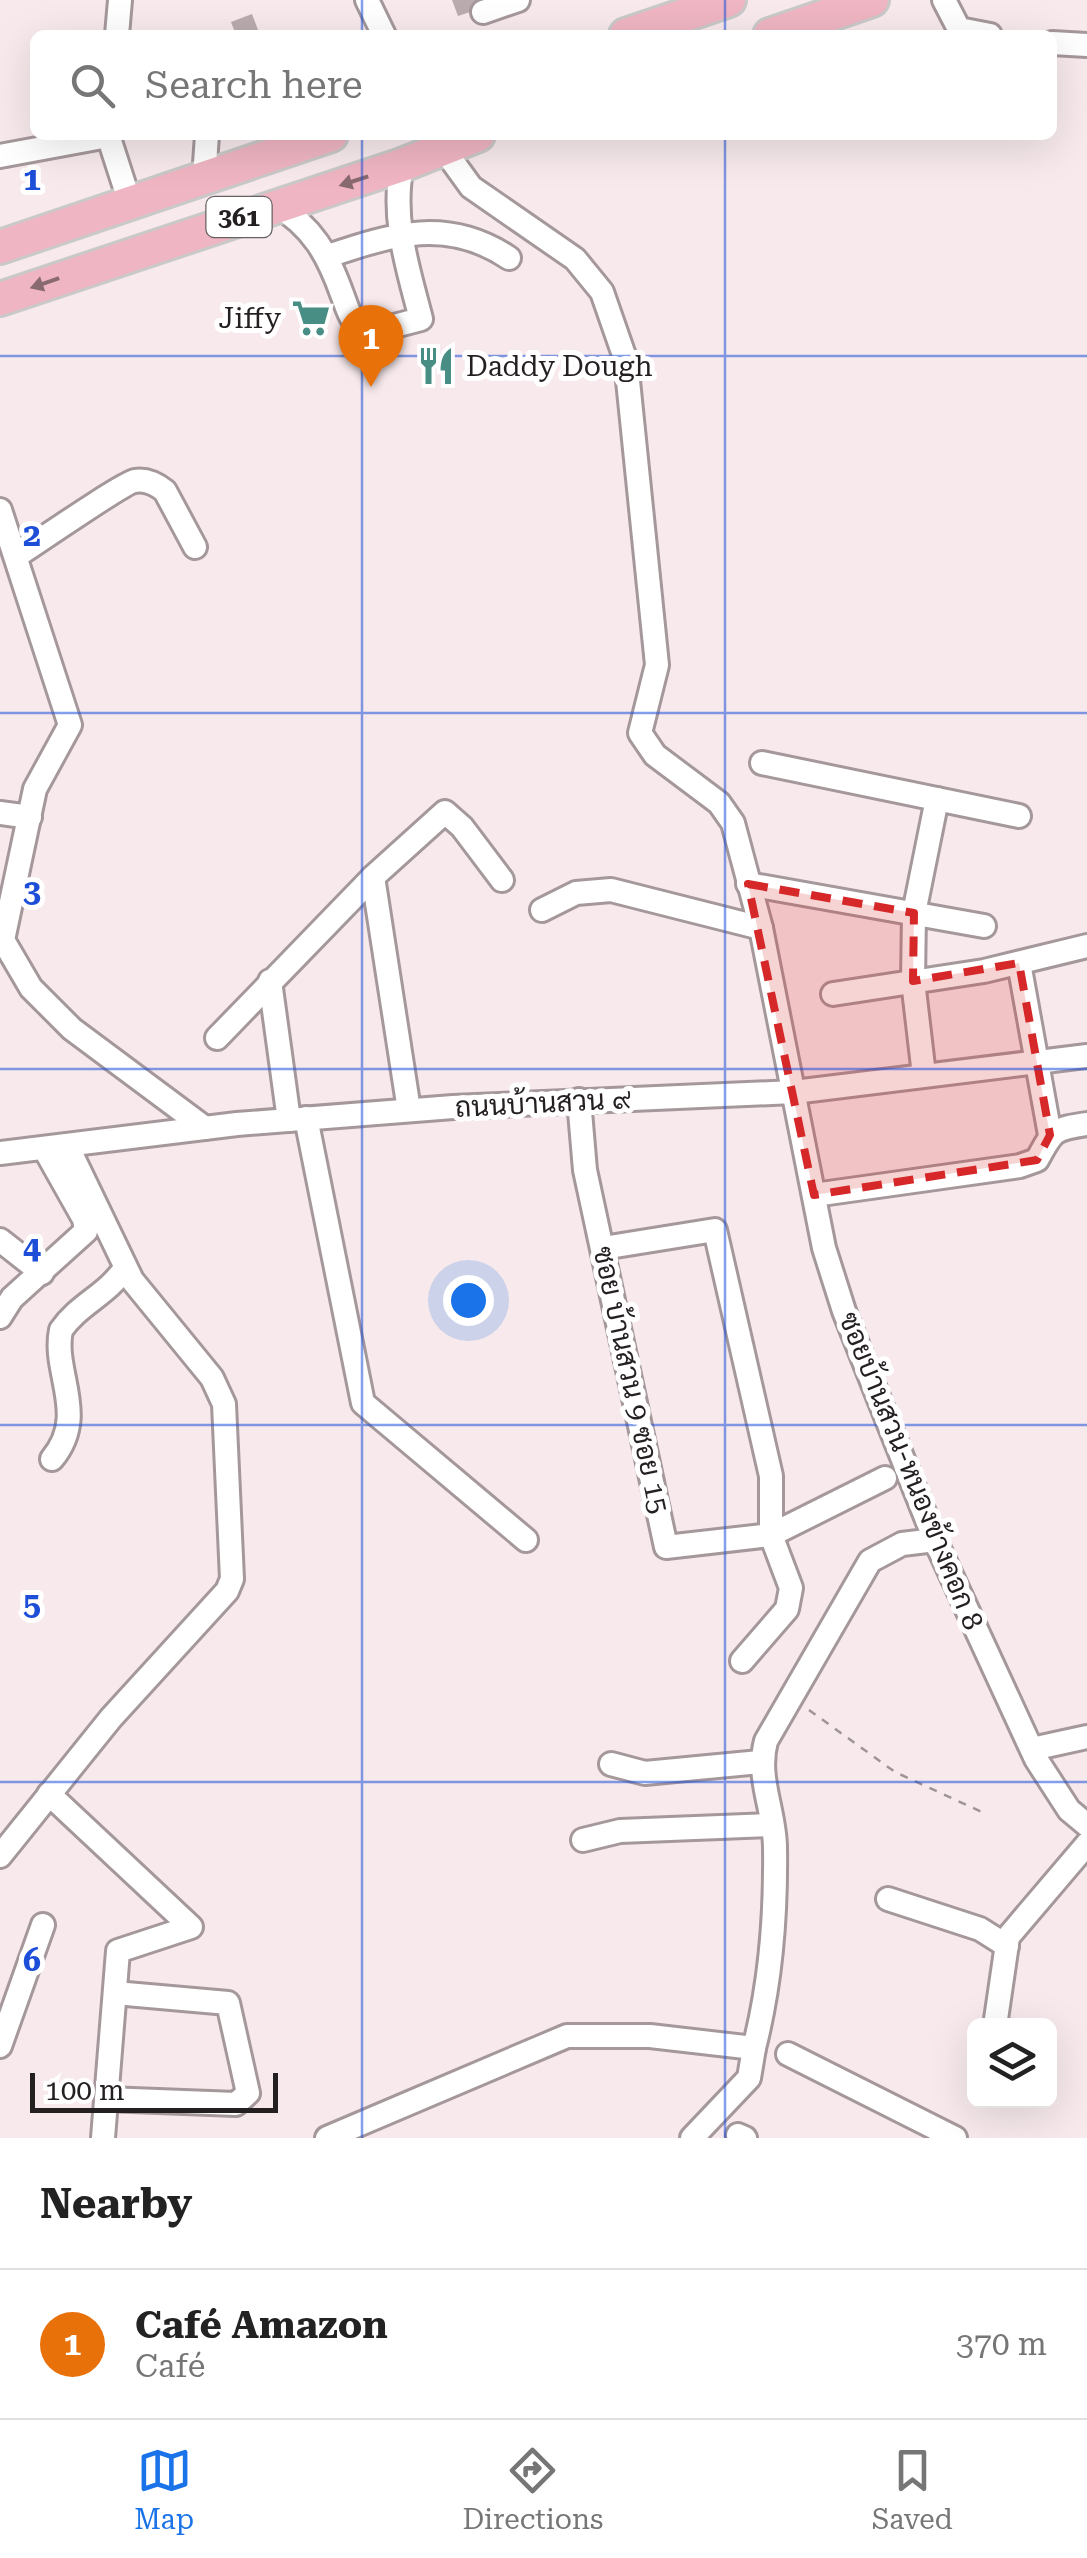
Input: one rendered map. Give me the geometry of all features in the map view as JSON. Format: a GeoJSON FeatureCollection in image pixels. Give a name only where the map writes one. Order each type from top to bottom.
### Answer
{"type":"FeatureCollection","features":[{"type":"Feature","properties":{"kind":"highway"},"geometry":{"type":"LineString","coordinates":[[636,30],[683,6],[729,0]]}},
{"type":"Feature","properties":{"kind":"highway"},"geometry":{"type":"LineString","coordinates":[[785,30],[872,0]]}},
{"type":"Feature","properties":{"kind":"highway","name":"361"},"geometry":{"type":"LineString","coordinates":[[0,246],[315,140]]}},
{"type":"Feature","properties":{"kind":"highway","name":"361"},"geometry":{"type":"LineString","coordinates":[[0,298],[402,166],[464,140]]}},
{"type":"Feature","properties":{"kind":"street"},"geometry":{"type":"LineString","coordinates":[[117,30],[120,0]]}},
{"type":"Feature","properties":{"kind":"street"},"geometry":{"type":"LineString","coordinates":[[367,0],[382,30]]}},
{"type":"Feature","properties":{"kind":"street"},"geometry":{"type":"LineString","coordinates":[[481,16],[518,0]]}},
{"type":"Feature","properties":{"kind":"street"},"geometry":{"type":"LineString","coordinates":[[944,0],[959,29],[964,30]]}},
{"type":"Feature","properties":{"kind":"street"},"geometry":{"type":"LineString","coordinates":[[1057,43],[1087,45]]}},
{"type":"Feature","properties":{"kind":"street"},"geometry":{"type":"LineString","coordinates":[[0,156],[82,140]]}},
{"type":"Feature","properties":{"kind":"street"},"geometry":{"type":"LineString","coordinates":[[110,140],[130,203]]}},
{"type":"Feature","properties":{"kind":"street"},"geometry":{"type":"LineString","coordinates":[[204,178],[207,140]]}},
{"type":"Feature","properties":{"kind":"street","name":"ซอยบ้านสวน-หนองข้างคอก 8"},"geometry":{"type":"LineString","coordinates":[[442,148],[471,187],[575,259],[602,292],[626,360],[657,665],[640,732],[656,756],[719,803],[733,823],[762,928],[814,1195],[844,1311],[935,1540],[1032,1749],[1069,1810],[1087,1826]]}},
{"type":"Feature","properties":{"kind":"street"},"geometry":{"type":"LineString","coordinates":[[276,206],[308,228],[328,256],[348,310],[361,329],[379,330],[421,319],[399,232],[396,202],[402,166]]}},
{"type":"Feature","properties":{"kind":"street"},"geometry":{"type":"LineString","coordinates":[[328,256],[399,232],[461,236],[486,242],[509,258]]}},
{"type":"Feature","properties":{"kind":"street"},"geometry":{"type":"LineString","coordinates":[[18,555],[88,512],[124,483],[137,480],[165,491],[195,547]]}},
{"type":"Feature","properties":{"kind":"street"},"geometry":{"type":"LineString","coordinates":[[0,510],[18,555],[70,725],[35,789],[3,940],[31,988],[72,1029],[205,1128]]}},
{"type":"Feature","properties":{"kind":"street"},"geometry":{"type":"LineString","coordinates":[[762,763],[1019,816]]}},
{"type":"Feature","properties":{"kind":"street"},"geometry":{"type":"LineString","coordinates":[[924,1075],[912,981],[914,913],[937,799]]}},
{"type":"Feature","properties":{"kind":"street"},"geometry":{"type":"LineString","coordinates":[[217,1038],[373,877],[445,812],[462,827],[502,880]]}},
{"type":"Feature","properties":{"kind":"street"},"geometry":{"type":"LineString","coordinates":[[0,813],[30,817]]}},
{"type":"Feature","properties":{"kind":"street"},"geometry":{"type":"LineString","coordinates":[[373,877],[409,1110]]}},
{"type":"Feature","properties":{"kind":"street"},"geometry":{"type":"LineString","coordinates":[[748,884],[984,926]]}},
{"type":"Feature","properties":{"kind":"street"},"geometry":{"type":"LineString","coordinates":[[542,910],[576,893],[611,890],[762,928]]}},
{"type":"Feature","properties":{"kind":"street"},"geometry":{"type":"LineString","coordinates":[[833,994],[984,971],[1087,946]]}},
{"type":"Feature","properties":{"kind":"street"},"geometry":{"type":"LineString","coordinates":[[1020,962],[1050,1135]]}},
{"type":"Feature","properties":{"kind":"street"},"geometry":{"type":"LineString","coordinates":[[270,981],[363,1403],[526,1540]]}},
{"type":"Feature","properties":{"kind":"street","name":"ถนนบ้านสวน ๙"},"geometry":{"type":"LineString","coordinates":[[0,1154],[205,1128],[409,1110],[794,1092],[1087,1056]]}},
{"type":"Feature","properties":{"kind":"street","name":"ซอย บ้านสวน 9 ซอย 15"},"geometry":{"type":"LineString","coordinates":[[579,1100],[585,1170],[666,1547],[770,1534],[885,1478]]}},
{"type":"Feature","properties":{"kind":"street"},"geometry":{"type":"LineString","coordinates":[[814,1195],[1020,1166],[1038,1160],[1050,1135],[1060,1128],[1087,1124]]}},
{"type":"Feature","properties":{"kind":"street"},"geometry":{"type":"LineString","coordinates":[[0,1856],[111,1718],[227,1591],[232,1579],[224,1404],[212,1378],[125,1268],[55,1147]]}},
{"type":"Feature","properties":{"kind":"street"},"geometry":{"type":"LineString","coordinates":[[0,1317],[12,1298],[86,1231],[55,1147]]}},
{"type":"Feature","properties":{"kind":"street"},"geometry":{"type":"LineString","coordinates":[[604,1248],[715,1230],[771,1476],[770,1534],[791,1588],[787,1609],[742,1661]]}},
{"type":"Feature","properties":{"kind":"street"},"geometry":{"type":"LineString","coordinates":[[0,1240],[42,1273]]}},
{"type":"Feature","properties":{"kind":"street"},"geometry":{"type":"LineString","coordinates":[[52,1460],[63,1444],[68,1418],[61,1330],[76,1312],[110,1290],[125,1268]]}},
{"type":"Feature","properties":{"kind":"street"},"geometry":{"type":"LineString","coordinates":[[692,2138],[748,2078],[772,1968],[776,1843],[760,1762],[766,1741],[870,1561],[902,1544],[935,1540]]}},
{"type":"Feature","properties":{"kind":"street"},"geometry":{"type":"LineString","coordinates":[[1032,1749],[1087,1737]]}},
{"type":"Feature","properties":{"kind":"street"},"geometry":{"type":"LineString","coordinates":[[611,1764],[645,1773],[760,1762]]}},
{"type":"Feature","properties":{"kind":"street"},"geometry":{"type":"LineString","coordinates":[[49,1794],[191,1927],[118,1950],[103,2138]]}},
{"type":"Feature","properties":{"kind":"street"},"geometry":{"type":"LineString","coordinates":[[584,1840],[620,1831],[772,1825]]}},
{"type":"Feature","properties":{"kind":"street"},"geometry":{"type":"LineString","coordinates":[[997,2018],[1008,1937],[1087,1844]]}},
{"type":"Feature","properties":{"kind":"street"},"geometry":{"type":"LineString","coordinates":[[888,1899],[980,1929],[1007,1946]]}},
{"type":"Feature","properties":{"kind":"street"},"geometry":{"type":"LineString","coordinates":[[0,2046],[43,1924]]}},
{"type":"Feature","properties":{"kind":"street"},"geometry":{"type":"LineString","coordinates":[[106,2100],[236,2104],[248,2093],[228,2003],[115,1993]]}},
{"type":"Feature","properties":{"kind":"street"},"geometry":{"type":"LineString","coordinates":[[327,2138],[494,2063],[568,2036],[650,2036],[754,2048]]}},
{"type":"Feature","properties":{"kind":"street"},"geometry":{"type":"LineString","coordinates":[[788,2054],[956,2138]]}},
{"type":"Feature","properties":{"kind":"path"},"geometry":{"type":"LineString","coordinates":[[792,1697],[895,1772],[984,1813]]}},
{"type":"Feature","properties":{"kind":"highlighted area"},"geometry":{"type":"Polygon","coordinates":[[[748,884],[914,913],[913,981],[1019,963],[1050,1135],[1037,1160],[814,1195],[748,884]]]}},
{"type":"Feature","properties":{"kind":"building"},"geometry":{"type":"Polygon","coordinates":[[[452,0],[502,0],[503,1],[458,16],[452,0]]]}},
{"type":"Feature","properties":{"kind":"building"},"geometry":{"type":"Polygon","coordinates":[[[252,14],[258,30],[234,30],[231,22],[252,14]]]}},
{"type":"Feature","properties":{"kind":"place","name":"Jiffy"},"geometry":{"type":"Point","coordinates":[311,318]}},
{"type":"Feature","properties":{"kind":"place","name":"Daddy Dough"},"geometry":{"type":"Point","coordinates":[436,366]}},
{"type":"Feature","properties":{"kind":"place","name":"Café Amazon"},"geometry":{"type":"Point","coordinates":[371,387]}}]}
